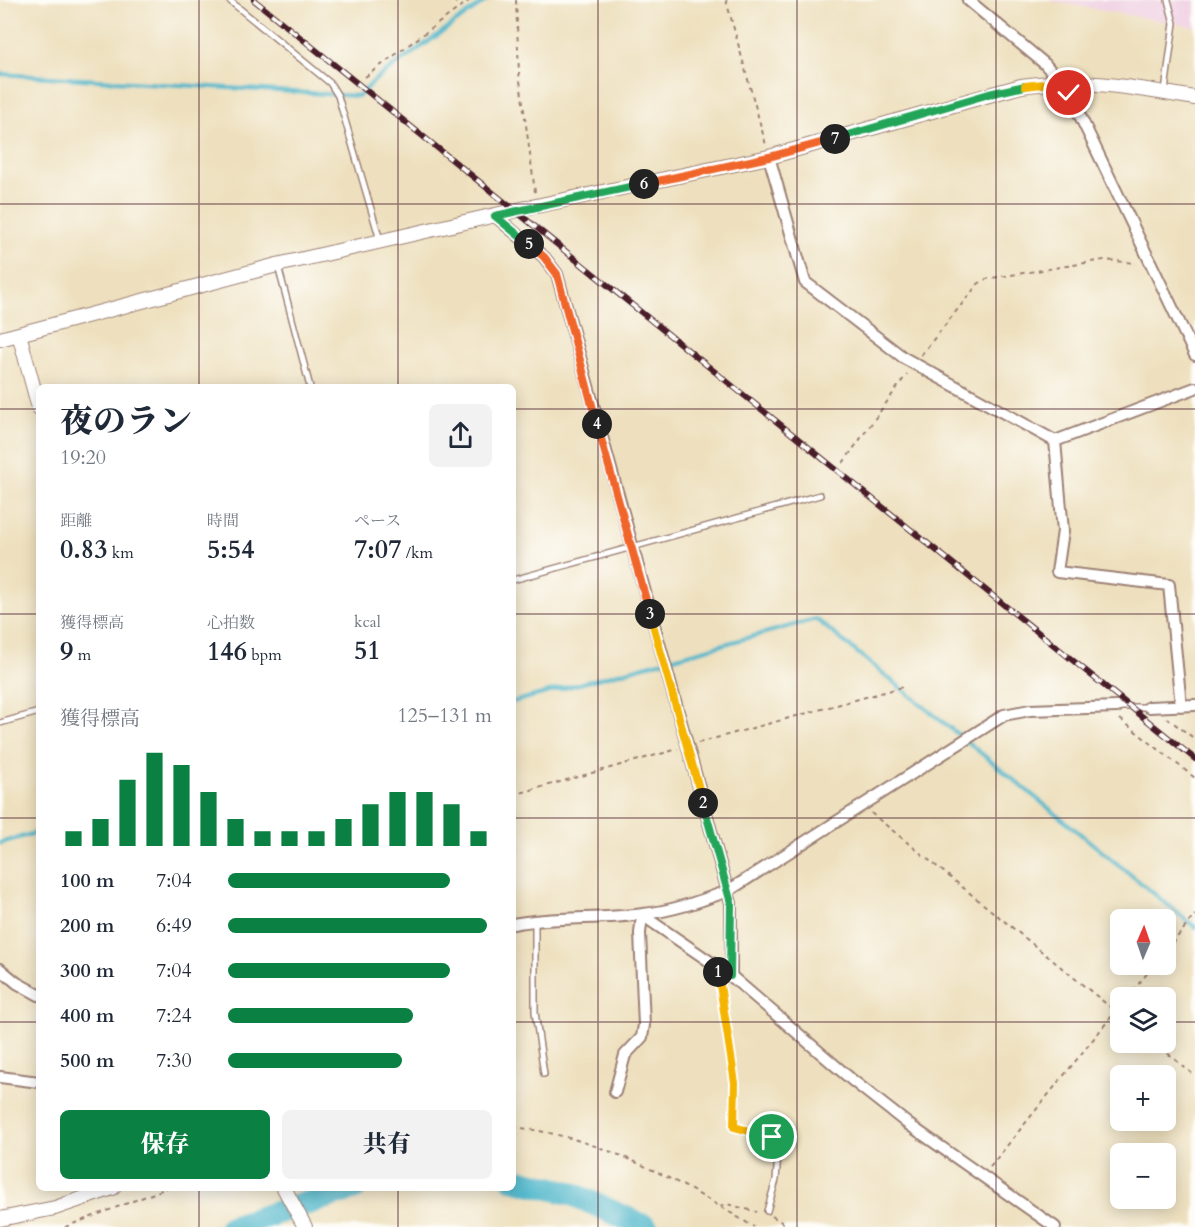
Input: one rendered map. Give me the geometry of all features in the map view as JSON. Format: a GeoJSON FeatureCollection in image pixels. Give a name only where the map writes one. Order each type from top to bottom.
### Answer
{"type":"FeatureCollection","features":[{"type":"Feature","properties":{"kind":"street"},"geometry":{"type":"LineString","coordinates":[[968,0],[1045,64],[1069,93],[1195,355]]}},
{"type":"Feature","properties":{"kind":"street"},"geometry":{"type":"LineString","coordinates":[[0,339],[277,265],[769,157],[989,94],[1061,82],[1195,98]]}},
{"type":"Feature","properties":{"kind":"street"},"geometry":{"type":"LineString","coordinates":[[769,157],[805,282],[914,364],[1055,441],[1195,388]]}},
{"type":"Feature","properties":{"kind":"street"},"geometry":{"type":"LineString","coordinates":[[495,216],[544,257],[557,274],[731,903],[730,976]]}},
{"type":"Feature","properties":{"kind":"street"},"geometry":{"type":"LineString","coordinates":[[19,334],[36,397]]}},
{"type":"Feature","properties":{"kind":"street"},"geometry":{"type":"LineString","coordinates":[[1055,441],[1062,531],[1057,572],[1169,585],[1181,706]]}},
{"type":"Feature","properties":{"kind":"street"},"geometry":{"type":"LineString","coordinates":[[1153,707],[1195,705]]}},
{"type":"Feature","properties":{"kind":"street"},"geometry":{"type":"LineString","coordinates":[[516,923],[535,920],[642,915],[690,906],[728,891],[1004,715],[1030,710],[1114,707]]}},
{"type":"Feature","properties":{"kind":"street"},"geometry":{"type":"LineString","coordinates":[[642,915],[730,976],[852,1080],[908,1124],[1055,1227]]}},
{"type":"Feature","properties":{"kind":"street"},"geometry":{"type":"LineString","coordinates":[[615,1092],[625,1055],[642,1037],[644,1025],[640,933],[642,915]]}},
{"type":"Feature","properties":{"kind":"street"},"geometry":{"type":"LineString","coordinates":[[0,969],[17,983],[36,993]]}},
{"type":"Feature","properties":{"kind":"street"},"geometry":{"type":"LineString","coordinates":[[0,1077],[36,1082]]}},
{"type":"Feature","properties":{"kind":"street"},"geometry":{"type":"LineString","coordinates":[[0,1219],[55,1208],[104,1191]]}},
{"type":"Feature","properties":{"kind":"street"},"geometry":{"type":"LineString","coordinates":[[286,1191],[305,1227]]}},
{"type":"Feature","properties":{"kind":"lane"},"geometry":{"type":"LineString","coordinates":[[229,0],[330,83],[338,96],[381,242]]}},
{"type":"Feature","properties":{"kind":"lane"},"geometry":{"type":"LineString","coordinates":[[1165,93],[1174,23],[1168,0]]}},
{"type":"Feature","properties":{"kind":"lane"},"geometry":{"type":"LineString","coordinates":[[277,265],[309,384]]}},
{"type":"Feature","properties":{"kind":"lane"},"geometry":{"type":"LineString","coordinates":[[516,579],[820,495]]}},
{"type":"Feature","properties":{"kind":"lane"},"geometry":{"type":"LineString","coordinates":[[1114,707],[1153,707]]}},
{"type":"Feature","properties":{"kind":"lane"},"geometry":{"type":"LineString","coordinates":[[0,723],[36,713]]}},
{"type":"Feature","properties":{"kind":"lane"},"geometry":{"type":"LineString","coordinates":[[535,920],[537,929],[535,1012],[544,1074]]}},
{"type":"Feature","properties":{"kind":"lane"},"geometry":{"type":"LineString","coordinates":[[717,967],[735,1083],[734,1127],[779,1141],[776,1180],[767,1211]]}},
{"type":"Feature","properties":{"kind":"path"},"geometry":{"type":"LineString","coordinates":[[453,0],[461,6]]}},
{"type":"Feature","properties":{"kind":"path"},"geometry":{"type":"LineString","coordinates":[[365,77],[470,0]]}},
{"type":"Feature","properties":{"kind":"path"},"geometry":{"type":"LineString","coordinates":[[516,0],[519,74],[537,207]]}},
{"type":"Feature","properties":{"kind":"path"},"geometry":{"type":"LineString","coordinates":[[726,0],[769,157]]}},
{"type":"Feature","properties":{"kind":"path"},"geometry":{"type":"LineString","coordinates":[[843,463],[914,364],[978,284],[986,279],[1104,260],[1151,264]]}},
{"type":"Feature","properties":{"kind":"path"},"geometry":{"type":"LineString","coordinates":[[516,794],[906,686]]}},
{"type":"Feature","properties":{"kind":"path"},"geometry":{"type":"LineString","coordinates":[[1114,707],[1114,714],[1195,778]]}},
{"type":"Feature","properties":{"kind":"path"},"geometry":{"type":"LineString","coordinates":[[1153,707],[1195,740]]}},
{"type":"Feature","properties":{"kind":"path"},"geometry":{"type":"LineString","coordinates":[[861,805],[1110,1007]]}},
{"type":"Feature","properties":{"kind":"path"},"geometry":{"type":"LineString","coordinates":[[1176,939],[1195,915]]}},
{"type":"Feature","properties":{"kind":"path"},"geometry":{"type":"LineString","coordinates":[[1137,987],[1146,975]]}},
{"type":"Feature","properties":{"kind":"path"},"geometry":{"type":"LineString","coordinates":[[983,1176],[1110,1019]]}},
{"type":"Feature","properties":{"kind":"path"},"geometry":{"type":"LineString","coordinates":[[1167,1053],[1195,1076]]}},
{"type":"Feature","properties":{"kind":"path"},"geometry":{"type":"LineString","coordinates":[[516,1126],[602,1148],[642,1164],[754,1227]]}},
{"type":"Feature","properties":{"kind":"path"},"geometry":{"type":"LineString","coordinates":[[65,1227],[159,1191]]}},
{"type":"Feature","properties":{"kind":"path"},"geometry":{"type":"LineString","coordinates":[[720,1206],[727,1204],[763,1213],[767,1211],[778,1222],[789,1227]]}},
{"type":"Feature","properties":{"kind":"shaded area"},"geometry":{"type":"Polygon","coordinates":[[[1045,0],[1195,0],[1195,27],[1174,23],[1045,0]]]}},
{"type":"Feature","properties":{"kind":"waterway"},"geometry":{"type":"LineString","coordinates":[[0,74],[359,96],[376,79],[487,0]]}},
{"type":"Feature","properties":{"kind":"waterway"},"geometry":{"type":"LineString","coordinates":[[516,701],[816,619],[1195,927]]}},
{"type":"Feature","properties":{"kind":"waterway"},"geometry":{"type":"LineString","coordinates":[[0,843],[36,833]]}},
{"type":"Feature","properties":{"kind":"waterway"},"geometry":{"type":"LineString","coordinates":[[516,1180],[570,1193],[646,1227]]}},
{"type":"Feature","properties":{"kind":"waterway"},"geometry":{"type":"LineString","coordinates":[[231,1227],[345,1191]]}},
{"type":"Feature","properties":{"kind":"railway"},"geometry":{"type":"LineString","coordinates":[[254,0],[1195,759]]}},
{"type":"Feature","properties":{"kind":"route"},"geometry":{"type":"LineString","coordinates":[[772,1137],[734,1127],[735,1083],[717,967],[730,976],[731,903],[557,274],[544,257],[495,216],[769,157],[1021,86],[1061,82],[1069,93]]}}]}
